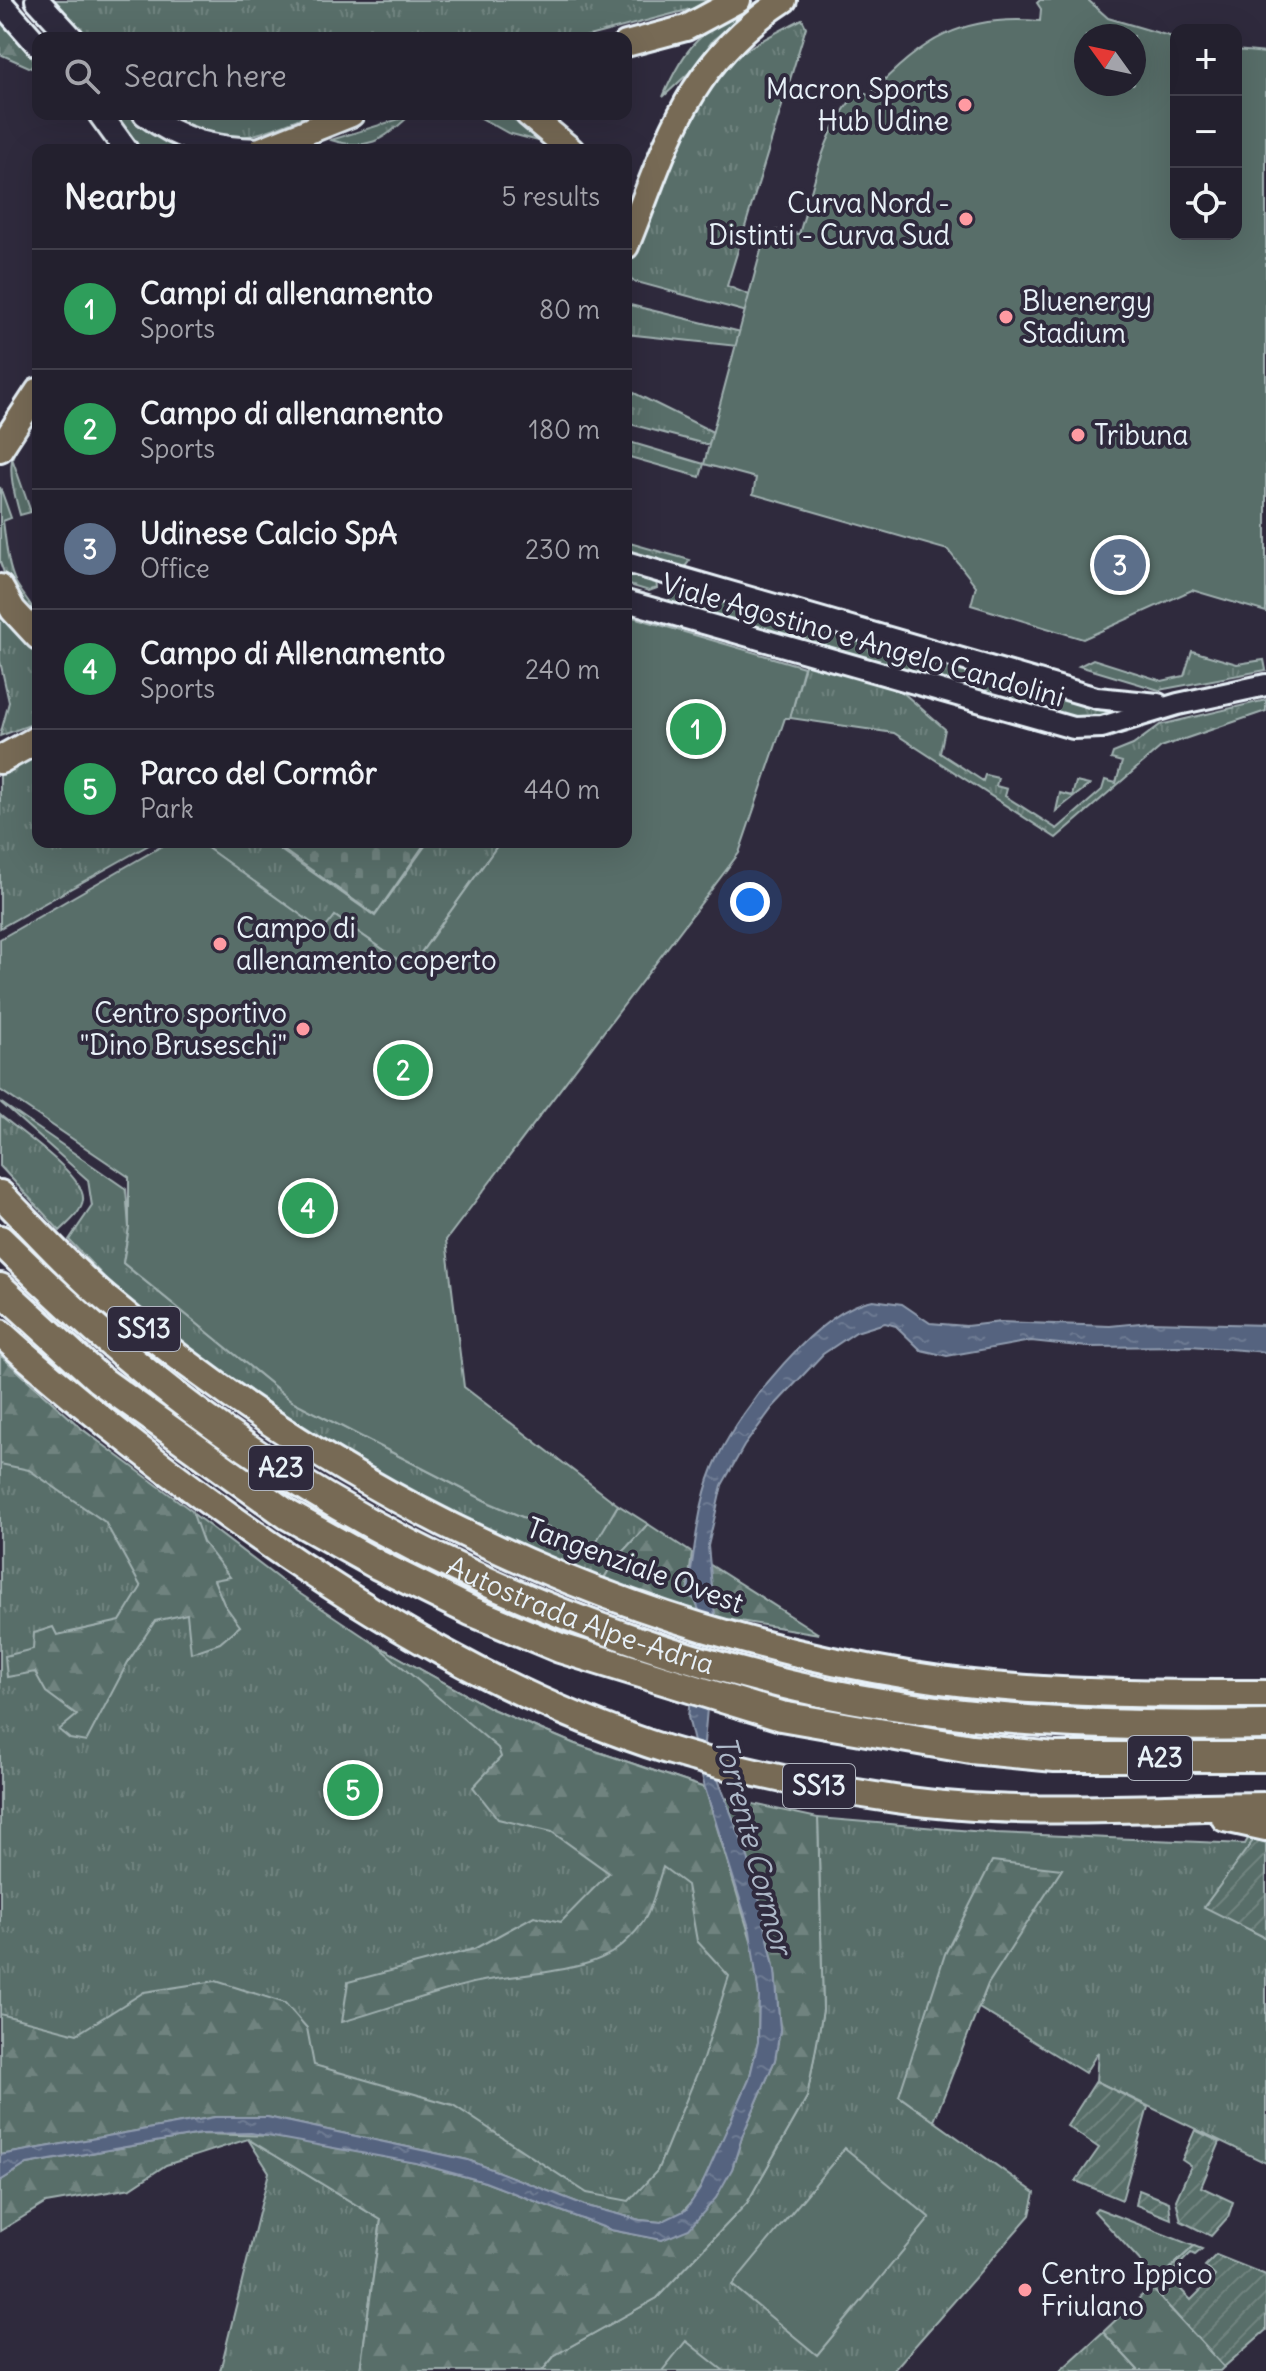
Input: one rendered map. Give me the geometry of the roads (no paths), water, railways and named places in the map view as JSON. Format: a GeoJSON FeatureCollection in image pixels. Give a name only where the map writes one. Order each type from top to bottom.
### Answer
{"type":"FeatureCollection","features":[{"type":"Feature","properties":{"kind":"highway"},"geometry":{"type":"LineString","coordinates":[[0,760],[32,741]]}},
{"type":"Feature","properties":{"kind":"highway"},"geometry":{"type":"LineString","coordinates":[[0,1179],[57,1251]]}},
{"type":"Feature","properties":{"kind":"highway","name":"Tangenziale Ovest"},"geometry":{"type":"LineString","coordinates":[[0,1194],[103,1296],[215,1386],[303,1446],[443,1524],[603,1594],[796,1654],[915,1677],[1063,1692],[1266,1694]]}},
{"type":"Feature","properties":{"kind":"highway","name":"Autostrada Alpe-Adria"},"geometry":{"type":"LineString","coordinates":[[0,1240],[69,1308],[225,1432],[387,1532],[605,1629],[798,1687],[908,1707],[1061,1724],[1266,1725]]}},
{"type":"Feature","properties":{"kind":"highway","name":"Autostrada Alpe-Adria"},"geometry":{"type":"LineString","coordinates":[[0,1288],[99,1379],[288,1515],[378,1565],[471,1611],[601,1662],[781,1716],[971,1749],[1055,1757],[1266,1757]]}},
{"type":"Feature","properties":{"kind":"highway","name":"SS13"},"geometry":{"type":"LineString","coordinates":[[0,1333],[154,1462],[356,1603],[428,1647],[586,1720],[669,1750],[781,1779],[897,1799],[1060,1811],[1266,1806]]}},
{"type":"Feature","properties":{"kind":"highway"},"geometry":{"type":"LineString","coordinates":[[1187,1807],[1266,1827]]}},
{"type":"Feature","properties":{"kind":"main road"},"geometry":{"type":"LineString","coordinates":[[37,0],[62,31]]}},
{"type":"Feature","properties":{"kind":"main road"},"geometry":{"type":"LineString","coordinates":[[632,231],[682,108],[717,55],[741,31],[784,0]]}},
{"type":"Feature","properties":{"kind":"main road"},"geometry":{"type":"LineString","coordinates":[[632,42],[686,28],[736,1]]}},
{"type":"Feature","properties":{"kind":"main road"},"geometry":{"type":"LineString","coordinates":[[0,2],[32,38]]}},
{"type":"Feature","properties":{"kind":"main road"},"geometry":{"type":"LineString","coordinates":[[104,120],[122,144]]}},
{"type":"Feature","properties":{"kind":"main road"},"geometry":{"type":"LineString","coordinates":[[153,120],[197,144]]}},
{"type":"Feature","properties":{"kind":"main road"},"geometry":{"type":"LineString","coordinates":[[276,144],[336,120]]}},
{"type":"Feature","properties":{"kind":"main road"},"geometry":{"type":"LineString","coordinates":[[535,120],[564,144]]}},
{"type":"Feature","properties":{"kind":"main road"},"geometry":{"type":"LineString","coordinates":[[0,449],[32,400]]}},
{"type":"Feature","properties":{"kind":"main road"},"geometry":{"type":"LineString","coordinates":[[0,587],[13,610],[32,631]]}},
{"type":"Feature","properties":{"kind":"main road"},"geometry":{"type":"LineString","coordinates":[[0,749],[32,739]]}},
{"type":"Feature","properties":{"kind":"street","name":"Viale Agostino e Angelo Candolini"},"geometry":{"type":"LineString","coordinates":[[632,564],[1097,698],[1128,704],[1178,704]]}},
{"type":"Feature","properties":{"kind":"street","name":"Viale Agostino e Angelo Candolini"},"geometry":{"type":"LineString","coordinates":[[632,603],[1073,728],[1102,727],[1178,704],[1266,685]]}},
{"type":"Feature","properties":{"kind":"water"},"geometry":{"type":"Polygon","coordinates":[[[873,1300],[902,1304],[930,1323],[966,1326],[1001,1322],[1110,1326],[1150,1322],[1266,1325],[1266,1352],[1191,1346],[1088,1347],[1031,1341],[947,1356],[921,1350],[896,1326],[885,1323],[856,1332],[823,1354],[773,1407],[744,1446],[722,1485],[708,1546],[715,1617],[704,1743],[748,1857],[759,1897],[775,1971],[780,2030],[775,2060],[743,2134],[732,2169],[716,2198],[689,2229],[662,2240],[611,2230],[485,2182],[416,2163],[251,2133],[201,2134],[27,2164],[0,2181],[0,2155],[215,2117],[267,2117],[468,2160],[587,2206],[640,2220],[661,2222],[686,2210],[700,2189],[749,2080],[758,2042],[759,1996],[750,1931],[705,1788],[688,1717],[700,1613],[695,1600],[687,1594],[701,1507],[718,1457],[744,1413],[763,1389],[806,1341],[829,1322],[851,1307],[873,1300]]]}},
{"type":"Feature","properties":{"kind":"place","name":"Macron Sports Hub Udine"},"geometry":{"type":"Point","coordinates":[965,105]}},
{"type":"Feature","properties":{"kind":"place","name":"Curva Nord - Distinti - Curva Sud"},"geometry":{"type":"Point","coordinates":[966,219]}},
{"type":"Feature","properties":{"kind":"place","name":"Bluenergy Stadium"},"geometry":{"type":"Point","coordinates":[1006,317]}},
{"type":"Feature","properties":{"kind":"place","name":"Tribuna"},"geometry":{"type":"Point","coordinates":[1078,435]}},
{"type":"Feature","properties":{"kind":"place","name":"Udinese Calcio SpA"},"geometry":{"type":"Point","coordinates":[1120,565]}},
{"type":"Feature","properties":{"kind":"place","name":"Campi di allenamento"},"geometry":{"type":"Point","coordinates":[696,729]}},
{"type":"Feature","properties":{"kind":"place","name":"Campo di allenamento coperto"},"geometry":{"type":"Point","coordinates":[220,944]}},
{"type":"Feature","properties":{"kind":"place","name":"Centro sportivo \"Dino Bruseschi\""},"geometry":{"type":"Point","coordinates":[303,1029]}},
{"type":"Feature","properties":{"kind":"place","name":"Campo di allenamento"},"geometry":{"type":"Point","coordinates":[403,1070]}},
{"type":"Feature","properties":{"kind":"place","name":"Campo di Allenamento"},"geometry":{"type":"Point","coordinates":[308,1208]}},
{"type":"Feature","properties":{"kind":"place","name":"Parco del Cormôr"},"geometry":{"type":"Point","coordinates":[353,1790]}},
{"type":"Feature","properties":{"kind":"place","name":"Centro Ippico Friulano"},"geometry":{"type":"Point","coordinates":[1025,2290]}},
{"type":"Feature","properties":{"kind":"water label","name":"Torrente Cormor"},"geometry":{"type":"Point","coordinates":[753,1845]}}]}
